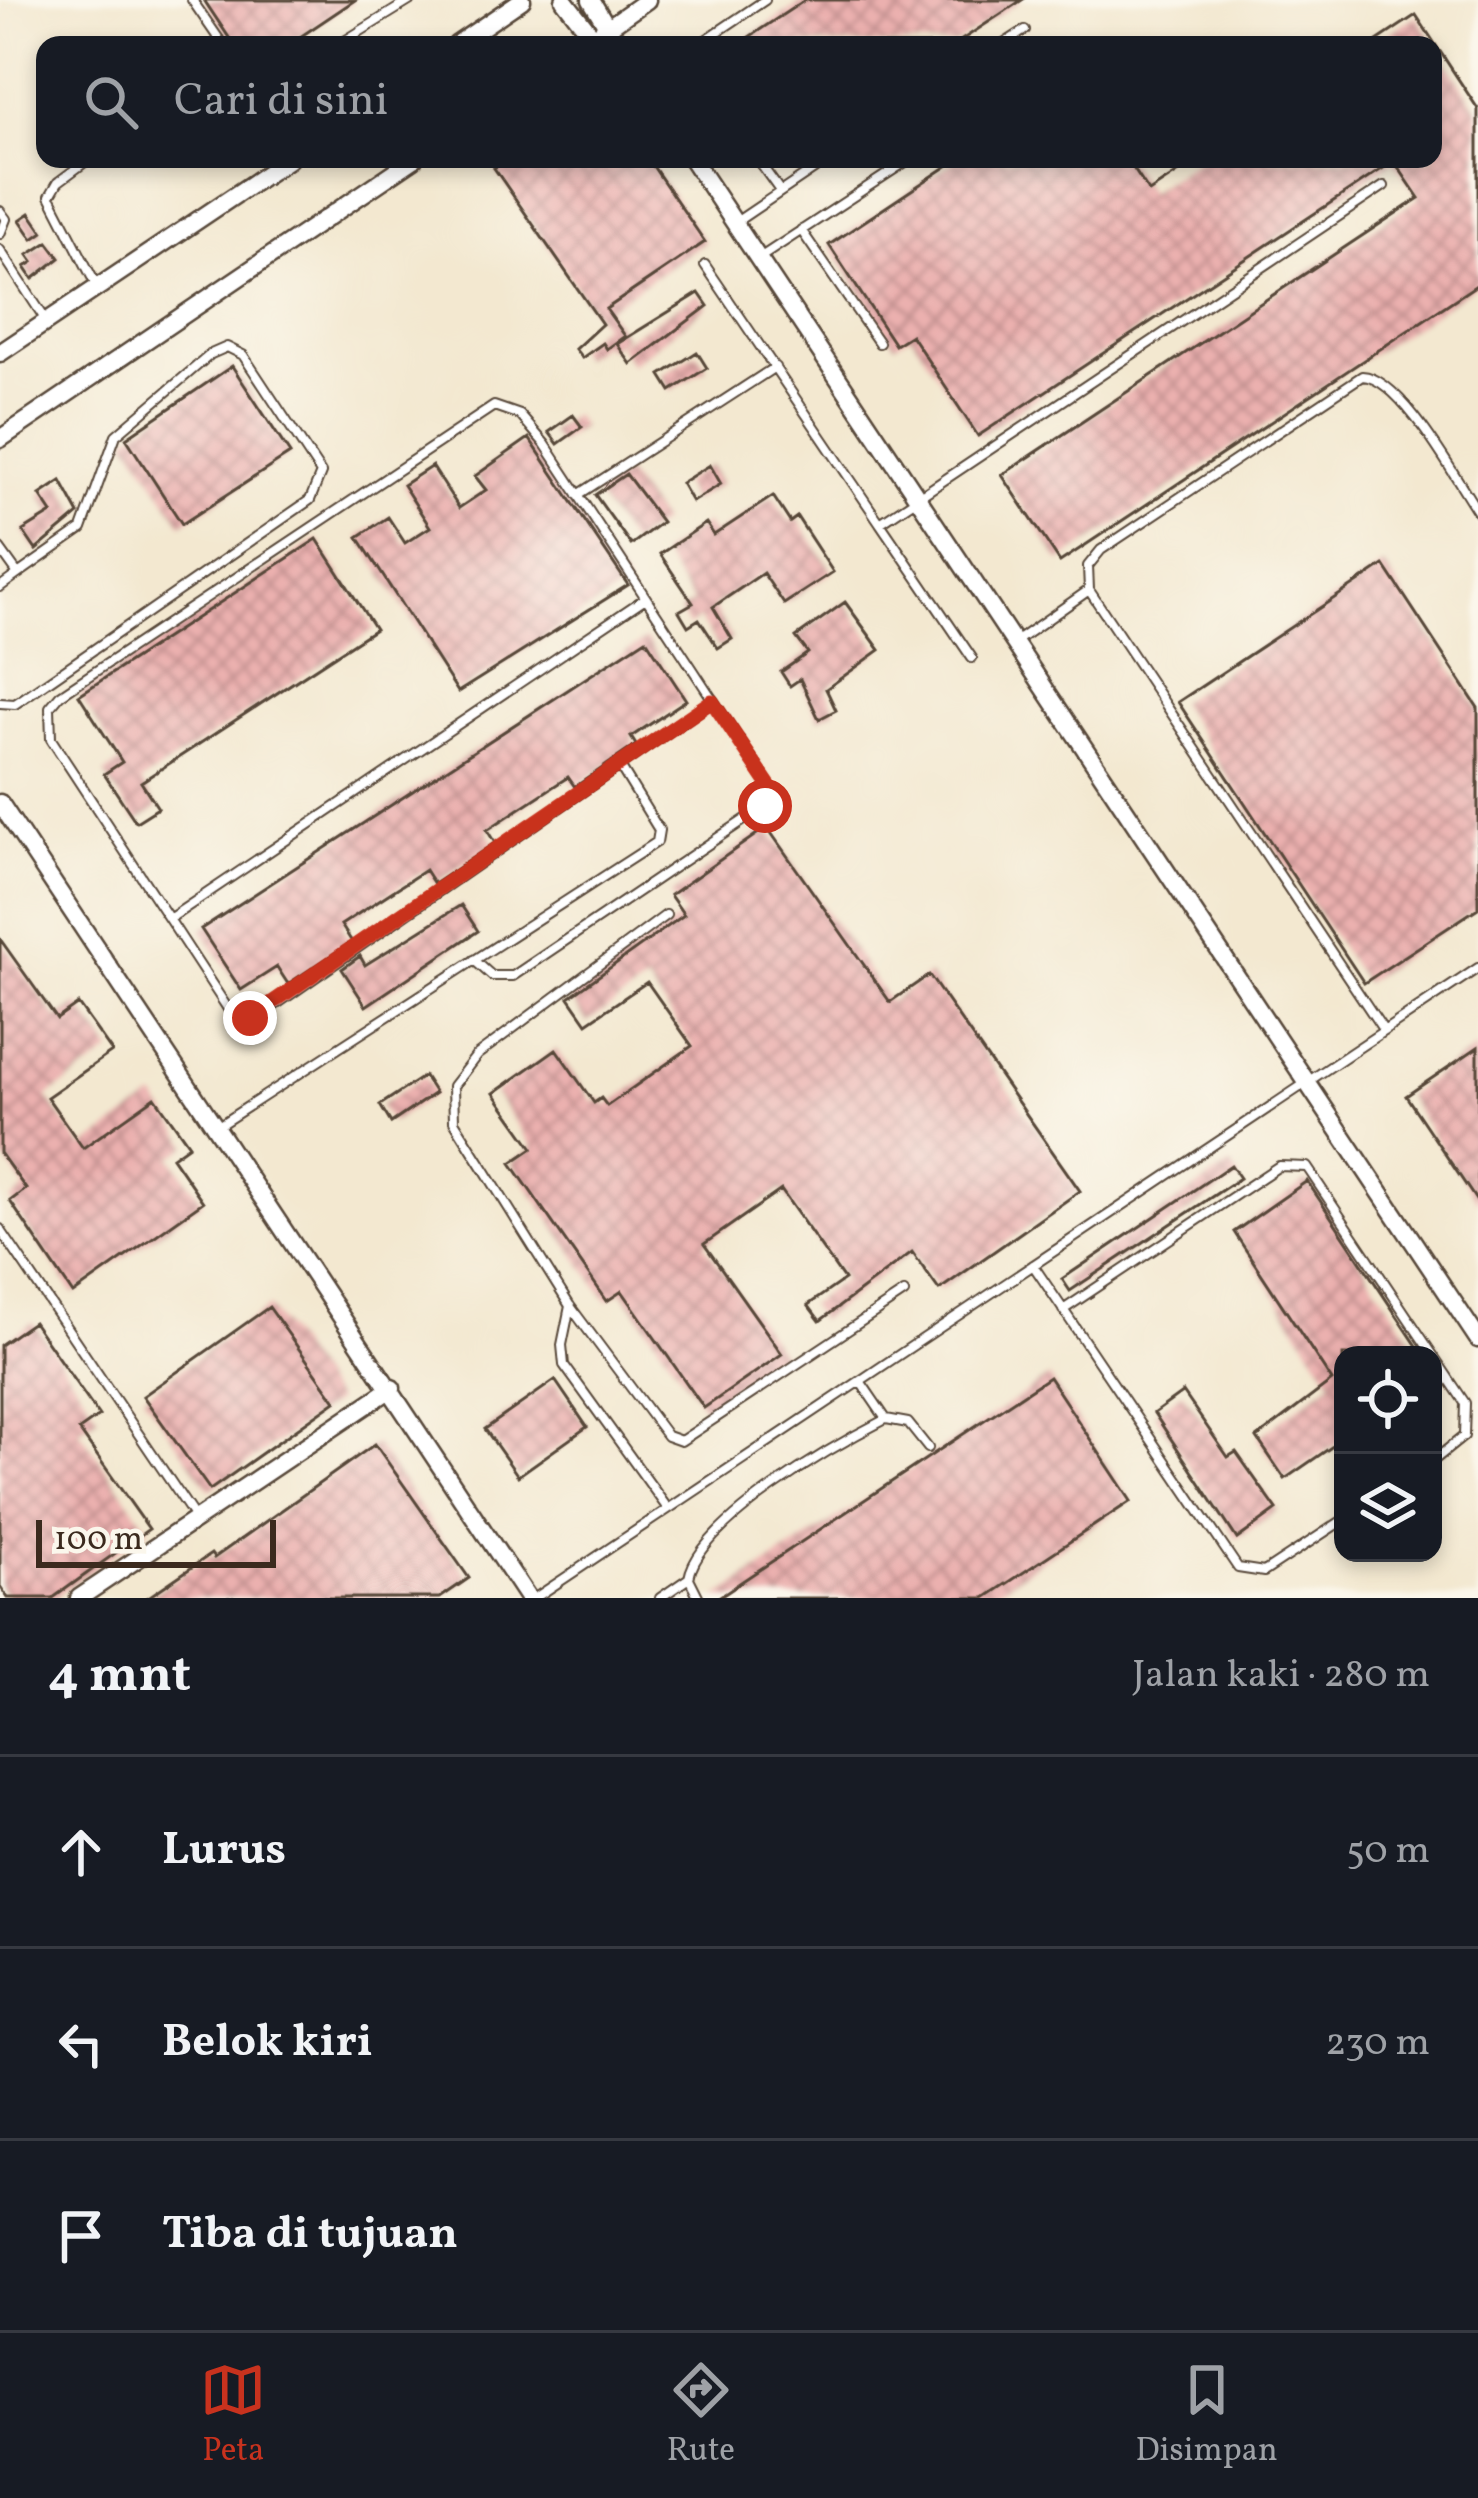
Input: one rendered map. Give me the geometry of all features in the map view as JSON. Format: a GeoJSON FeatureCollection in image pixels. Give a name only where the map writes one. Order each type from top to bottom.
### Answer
{"type":"FeatureCollection","features":[{"type":"Feature","properties":{"kind":"street"},"geometry":{"type":"LineString","coordinates":[[469,36],[522,0]]}},
{"type":"Feature","properties":{"kind":"street"},"geometry":{"type":"LineString","coordinates":[[564,0],[587,36]]}},
{"type":"Feature","properties":{"kind":"street"},"geometry":{"type":"LineString","coordinates":[[591,0],[613,36]]}},
{"type":"Feature","properties":{"kind":"street"},"geometry":{"type":"LineString","coordinates":[[598,36],[647,0]]}},
{"type":"Feature","properties":{"kind":"street"},"geometry":{"type":"LineString","coordinates":[[0,353],[276,168]]}},
{"type":"Feature","properties":{"kind":"street"},"geometry":{"type":"LineString","coordinates":[[0,439],[401,168]]}},
{"type":"Feature","properties":{"kind":"street"},"geometry":{"type":"LineString","coordinates":[[698,168],[1307,1082],[1472,1317],[1478,1339]]}},
{"type":"Feature","properties":{"kind":"street"},"geometry":{"type":"LineString","coordinates":[[0,802],[531,1598]]}},
{"type":"Feature","properties":{"kind":"street"},"geometry":{"type":"LineString","coordinates":[[79,1598],[392,1388]]}},
{"type":"Feature","properties":{"kind":"lane"},"geometry":{"type":"LineString","coordinates":[[192,0],[217,36]]}},
{"type":"Feature","properties":{"kind":"lane"},"geometry":{"type":"LineString","coordinates":[[353,36],[411,0]]}},
{"type":"Feature","properties":{"kind":"lane"},"geometry":{"type":"LineString","coordinates":[[711,36],[765,0]]}},
{"type":"Feature","properties":{"kind":"lane"},"geometry":{"type":"LineString","coordinates":[[1016,36],[1025,30]]}},
{"type":"Feature","properties":{"kind":"lane"},"geometry":{"type":"LineString","coordinates":[[77,168],[58,182],[50,196],[98,288]]}},
{"type":"Feature","properties":{"kind":"lane"},"geometry":{"type":"LineString","coordinates":[[763,168],[780,191]]}},
{"type":"Feature","properties":{"kind":"lane"},"geometry":{"type":"LineString","coordinates":[[735,223],[815,168]]}},
{"type":"Feature","properties":{"kind":"lane"},"geometry":{"type":"LineString","coordinates":[[759,259],[896,168]]}},
{"type":"Feature","properties":{"kind":"lane"},"geometry":{"type":"LineString","coordinates":[[880,523],[1384,186]]}},
{"type":"Feature","properties":{"kind":"lane"},"geometry":{"type":"LineString","coordinates":[[0,211],[6,219],[0,234]]}},
{"type":"Feature","properties":{"kind":"lane"},"geometry":{"type":"LineString","coordinates":[[801,230],[879,343]]}},
{"type":"Feature","properties":{"kind":"lane"},"geometry":{"type":"LineString","coordinates":[[2,258],[46,321]]}},
{"type":"Feature","properties":{"kind":"lane"},"geometry":{"type":"LineString","coordinates":[[705,265],[972,658]]}},
{"type":"Feature","properties":{"kind":"lane"},"geometry":{"type":"LineString","coordinates":[[0,587],[87,522],[116,435],[211,354],[227,347],[243,355],[321,472],[310,500],[15,704],[0,703]]}},
{"type":"Feature","properties":{"kind":"lane"},"geometry":{"type":"LineString","coordinates":[[578,495],[775,368]]}},
{"type":"Feature","properties":{"kind":"lane"},"geometry":{"type":"LineString","coordinates":[[1384,1031],[1089,590],[1086,574],[1096,554],[1362,376],[1388,386],[1406,405],[1478,512]]}},
{"type":"Feature","properties":{"kind":"lane"},"geometry":{"type":"LineString","coordinates":[[474,960],[492,976],[513,976],[765,806],[770,787],[520,415],[494,406],[54,700],[51,739],[230,1012],[250,1018],[621,768],[712,701]]}},
{"type":"Feature","properties":{"kind":"lane"},"geometry":{"type":"LineString","coordinates":[[0,549],[18,574]]}},
{"type":"Feature","properties":{"kind":"lane"},"geometry":{"type":"LineString","coordinates":[[1014,643],[1089,590]]}},
{"type":"Feature","properties":{"kind":"lane"},"geometry":{"type":"LineString","coordinates":[[169,919],[644,599]]}},
{"type":"Feature","properties":{"kind":"lane"},"geometry":{"type":"LineString","coordinates":[[218,1126],[657,842],[659,830],[621,768]]}},
{"type":"Feature","properties":{"kind":"lane"},"geometry":{"type":"LineString","coordinates":[[666,915],[477,1054],[453,1087],[454,1120],[570,1306],[658,1424],[681,1441],[904,1293]]}},
{"type":"Feature","properties":{"kind":"lane"},"geometry":{"type":"LineString","coordinates":[[531,1598],[1478,968]]}},
{"type":"Feature","properties":{"kind":"lane"},"geometry":{"type":"LineString","coordinates":[[1064,1310],[1279,1166],[1307,1167],[1465,1403],[1464,1436],[1442,1454]]}},
{"type":"Feature","properties":{"kind":"lane"},"geometry":{"type":"LineString","coordinates":[[0,1228],[196,1519]]}},
{"type":"Feature","properties":{"kind":"lane"},"geometry":{"type":"LineString","coordinates":[[1033,1265],[1238,1568],[1264,1572],[1334,1526]]}},
{"type":"Feature","properties":{"kind":"lane"},"geometry":{"type":"LineString","coordinates":[[570,1306],[562,1345],[565,1365],[668,1509]]}},
{"type":"Feature","properties":{"kind":"lane"},"geometry":{"type":"LineString","coordinates":[[860,1381],[886,1419]]}},
{"type":"Feature","properties":{"kind":"lane"},"geometry":{"type":"LineString","coordinates":[[660,1598],[689,1578],[714,1534],[886,1419],[904,1420],[928,1448]]}},
{"type":"Feature","properties":{"kind":"lane"},"geometry":{"type":"LineString","coordinates":[[689,1578],[699,1598]]}},
{"type":"Feature","properties":{"kind":"building"},"geometry":{"type":"Polygon","coordinates":[[[204,0],[355,0],[301,36],[228,36],[204,0]]]}},
{"type":"Feature","properties":{"kind":"building"},"geometry":{"type":"Polygon","coordinates":[[[805,0],[1022,0],[968,36],[751,36],[805,0]]]}},
{"type":"Feature","properties":{"kind":"building"},"geometry":{"type":"Polygon","coordinates":[[[1416,15],[1430,36],[1384,36],[1416,15]]]}},
{"type":"Feature","properties":{"kind":"building"},"geometry":{"type":"Polygon","coordinates":[[[1442,54],[1478,109],[1478,284],[1060,562],[1002,475],[1419,198],[1399,168],[1442,168],[1442,54]]]}},
{"type":"Feature","properties":{"kind":"building"},"geometry":{"type":"Polygon","coordinates":[[[494,168],[654,168],[705,242],[606,309],[625,336],[607,349],[603,343],[582,358],[575,349],[602,324],[494,168]]]}},
{"type":"Feature","properties":{"kind":"building"},"geometry":{"type":"Polygon","coordinates":[[[944,168],[1133,168],[1149,192],[1185,168],[1383,168],[978,436],[911,335],[895,345],[829,245],[944,168]]]}},
{"type":"Feature","properties":{"kind":"building"},"geometry":{"type":"Polygon","coordinates":[[[30,213],[43,232],[33,239],[20,220],[30,213]]]}},
{"type":"Feature","properties":{"kind":"building"},"geometry":{"type":"Polygon","coordinates":[[[48,242],[60,258],[33,279],[25,267],[33,262],[28,255],[48,242]]]}},
{"type":"Feature","properties":{"kind":"building"},"geometry":{"type":"Polygon","coordinates":[[[699,293],[708,306],[631,364],[617,344],[699,293]]]}},
{"type":"Feature","properties":{"kind":"building"},"geometry":{"type":"Polygon","coordinates":[[[697,352],[707,368],[671,391],[661,375],[697,352]]]}},
{"type":"Feature","properties":{"kind":"building"},"geometry":{"type":"Polygon","coordinates":[[[232,366],[290,454],[182,524],[126,438],[232,366]]]}},
{"type":"Feature","properties":{"kind":"building"},"geometry":{"type":"Polygon","coordinates":[[[573,415],[582,427],[558,444],[549,432],[573,415]]]}},
{"type":"Feature","properties":{"kind":"building"},"geometry":{"type":"Polygon","coordinates":[[[529,438],[628,585],[458,692],[358,537],[388,517],[405,543],[430,527],[403,485],[432,466],[459,508],[486,490],[475,476],[529,438]]]}},
{"type":"Feature","properties":{"kind":"building"},"geometry":{"type":"Polygon","coordinates":[[[710,465],[721,484],[692,502],[681,483],[710,465]]]}},
{"type":"Feature","properties":{"kind":"building"},"geometry":{"type":"Polygon","coordinates":[[[626,474],[662,522],[631,545],[595,495],[626,474]]]}},
{"type":"Feature","properties":{"kind":"building"},"geometry":{"type":"Polygon","coordinates":[[[61,481],[79,514],[36,550],[23,531],[52,513],[40,495],[61,481]]]}},
{"type":"Feature","properties":{"kind":"building"},"geometry":{"type":"Polygon","coordinates":[[[773,496],[790,522],[797,517],[833,572],[784,604],[763,573],[713,607],[732,639],[718,648],[699,619],[688,626],[679,611],[693,603],[660,554],[706,523],[714,535],[773,496]]]}},
{"type":"Feature","properties":{"kind":"building"},"geometry":{"type":"Polygon","coordinates":[[[317,539],[375,629],[141,782],[158,808],[136,822],[104,774],[122,762],[79,695],[317,539]]]}},
{"type":"Feature","properties":{"kind":"building"},"geometry":{"type":"Polygon","coordinates":[[[1384,565],[1478,708],[1478,908],[1364,983],[1178,702],[1384,565]]]}},
{"type":"Feature","properties":{"kind":"building"},"geometry":{"type":"Polygon","coordinates":[[[845,602],[880,650],[826,689],[836,710],[819,719],[800,679],[790,686],[781,672],[808,653],[796,637],[845,602]]]}},
{"type":"Feature","properties":{"kind":"building"},"geometry":{"type":"Polygon","coordinates":[[[646,639],[686,700],[631,737],[636,745],[575,787],[568,777],[487,830],[495,843],[434,884],[425,870],[341,925],[352,942],[288,984],[277,967],[241,990],[201,929],[646,639]]]}},
{"type":"Feature","properties":{"kind":"building"},"geometry":{"type":"Polygon","coordinates":[[[767,827],[890,1002],[929,975],[1080,1191],[939,1290],[912,1252],[820,1321],[808,1305],[844,1280],[781,1190],[704,1244],[782,1354],[704,1408],[622,1291],[607,1301],[511,1163],[533,1148],[494,1093],[556,1049],[594,1103],[601,1098],[607,1106],[692,1046],[647,982],[587,1023],[569,997],[684,915],[670,895],[767,827]]]}},
{"type":"Feature","properties":{"kind":"building"},"geometry":{"type":"Polygon","coordinates":[[[461,905],[478,931],[366,1006],[342,969],[360,956],[365,965],[461,905]]]}},
{"type":"Feature","properties":{"kind":"building"},"geometry":{"type":"Polygon","coordinates":[[[0,939],[57,1019],[78,1004],[112,1052],[47,1097],[83,1148],[155,1097],[189,1145],[172,1157],[203,1202],[73,1294],[10,1201],[26,1189],[0,1153],[0,939]]]}},
{"type":"Feature","properties":{"kind":"building"},"geometry":{"type":"Polygon","coordinates":[[[1478,1047],[1478,1203],[1406,1096],[1478,1047]]]}},
{"type":"Feature","properties":{"kind":"building"},"geometry":{"type":"Polygon","coordinates":[[[424,1076],[435,1093],[391,1123],[380,1105],[424,1076]]]}},
{"type":"Feature","properties":{"kind":"building"},"geometry":{"type":"Polygon","coordinates":[[[1231,1165],[1240,1178],[1070,1291],[1062,1279],[1231,1165]]]}},
{"type":"Feature","properties":{"kind":"building"},"geometry":{"type":"Polygon","coordinates":[[[1307,1181],[1417,1346],[1334,1346],[1334,1445],[1285,1479],[1257,1438],[1332,1381],[1234,1232],[1307,1181]]]}},
{"type":"Feature","properties":{"kind":"building"},"geometry":{"type":"Polygon","coordinates":[[[269,1307],[336,1401],[210,1490],[143,1396],[269,1307]]]}},
{"type":"Feature","properties":{"kind":"building"},"geometry":{"type":"Polygon","coordinates":[[[33,1322],[99,1416],[79,1430],[149,1529],[53,1598],[8,1598],[0,1586],[0,1345],[33,1322]]]}},
{"type":"Feature","properties":{"kind":"building"},"geometry":{"type":"Polygon","coordinates":[[[1049,1377],[1131,1501],[985,1598],[717,1598],[1049,1377]]]}},
{"type":"Feature","properties":{"kind":"building"},"geometry":{"type":"Polygon","coordinates":[[[555,1380],[587,1427],[518,1476],[485,1429],[555,1380]]]}},
{"type":"Feature","properties":{"kind":"building"},"geometry":{"type":"Polygon","coordinates":[[[1183,1392],[1228,1457],[1236,1452],[1277,1510],[1237,1539],[1154,1413],[1183,1392]]]}},
{"type":"Feature","properties":{"kind":"building"},"geometry":{"type":"Polygon","coordinates":[[[375,1444],[469,1578],[440,1598],[147,1598],[211,1554],[214,1558],[375,1444]]]}},
{"type":"Feature","properties":{"kind":"route"},"geometry":{"type":"LineString","coordinates":[[250,1018],[621,768],[712,701],[770,787],[765,806]]}}]}
